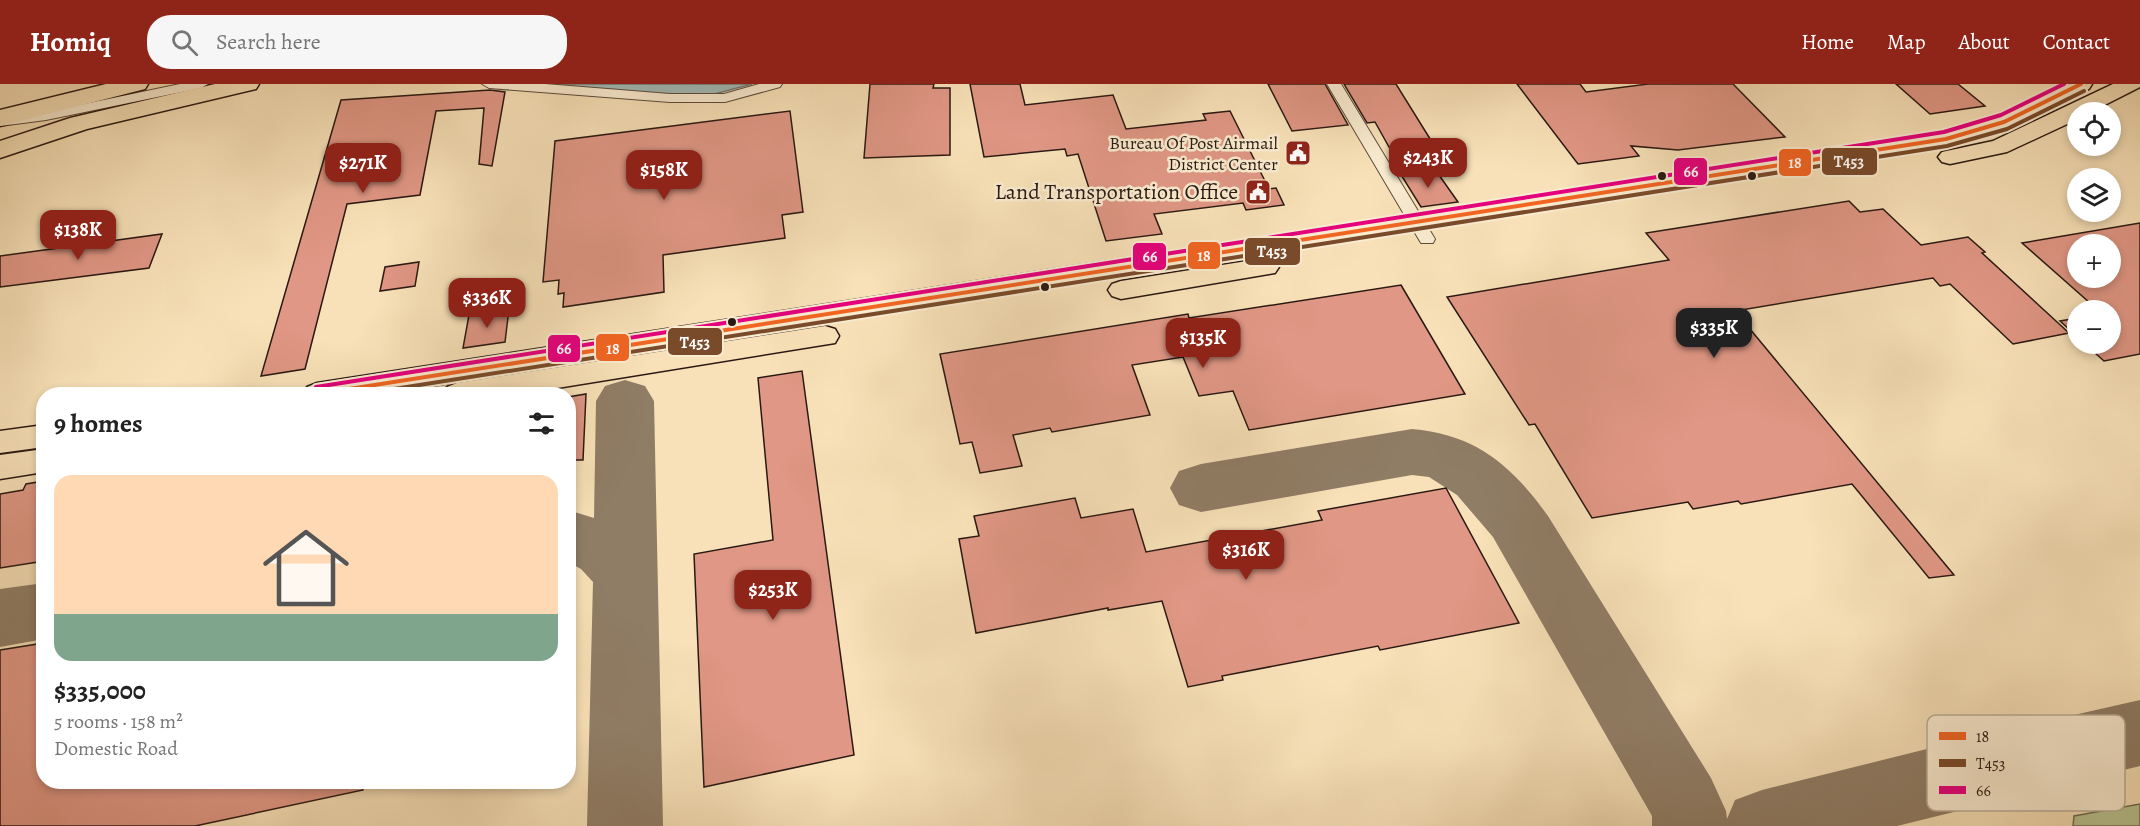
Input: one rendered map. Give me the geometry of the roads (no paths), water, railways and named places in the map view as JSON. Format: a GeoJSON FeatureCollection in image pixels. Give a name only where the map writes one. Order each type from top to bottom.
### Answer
{"type":"FeatureCollection","features":[{"type":"Feature","properties":{"kind":"highway"},"geometry":{"type":"LineString","coordinates":[[0,120],[136,84]]}},
{"type":"Feature","properties":{"kind":"highway"},"geometry":{"type":"LineString","coordinates":[[0,150],[79,123],[247,84]]}},
{"type":"Feature","properties":{"kind":"main road"},"geometry":{"type":"LineString","coordinates":[[502,387],[1190,280],[1422,231],[1946,139],[2004,122],[2081,84]]}},
{"type":"Feature","properties":{"kind":"main road"},"geometry":{"type":"LineString","coordinates":[[364,387],[1422,231],[1944,158],[1999,147],[2051,125],[2131,84]]}},
{"type":"Feature","properties":{"kind":"main road"},"geometry":{"type":"LineString","coordinates":[[0,442],[36,437]]}},
{"type":"Feature","properties":{"kind":"main road"},"geometry":{"type":"LineString","coordinates":[[0,467],[36,461]]}},
{"type":"Feature","properties":{"kind":"street"},"geometry":{"type":"LineString","coordinates":[[0,120],[46,116],[201,84]]}},
{"type":"Feature","properties":{"kind":"street"},"geometry":{"type":"LineString","coordinates":[[489,84],[670,98],[725,98],[775,84]]}},
{"type":"Feature","properties":{"kind":"street"},"geometry":{"type":"LineString","coordinates":[[1334,84],[1422,231]]}},
{"type":"Feature","properties":{"kind":"water"},"geometry":{"type":"Polygon","coordinates":[[[545,84],[752,84],[692,100],[545,84]]]}},
{"type":"Feature","properties":{"kind":"place","name":"Bureau Of Post Airmail District Center"},"geometry":{"type":"Point","coordinates":[1298,153]}},
{"type":"Feature","properties":{"kind":"place","name":"Land Transportation Office"},"geometry":{"type":"Point","coordinates":[1258,192]}}]}
